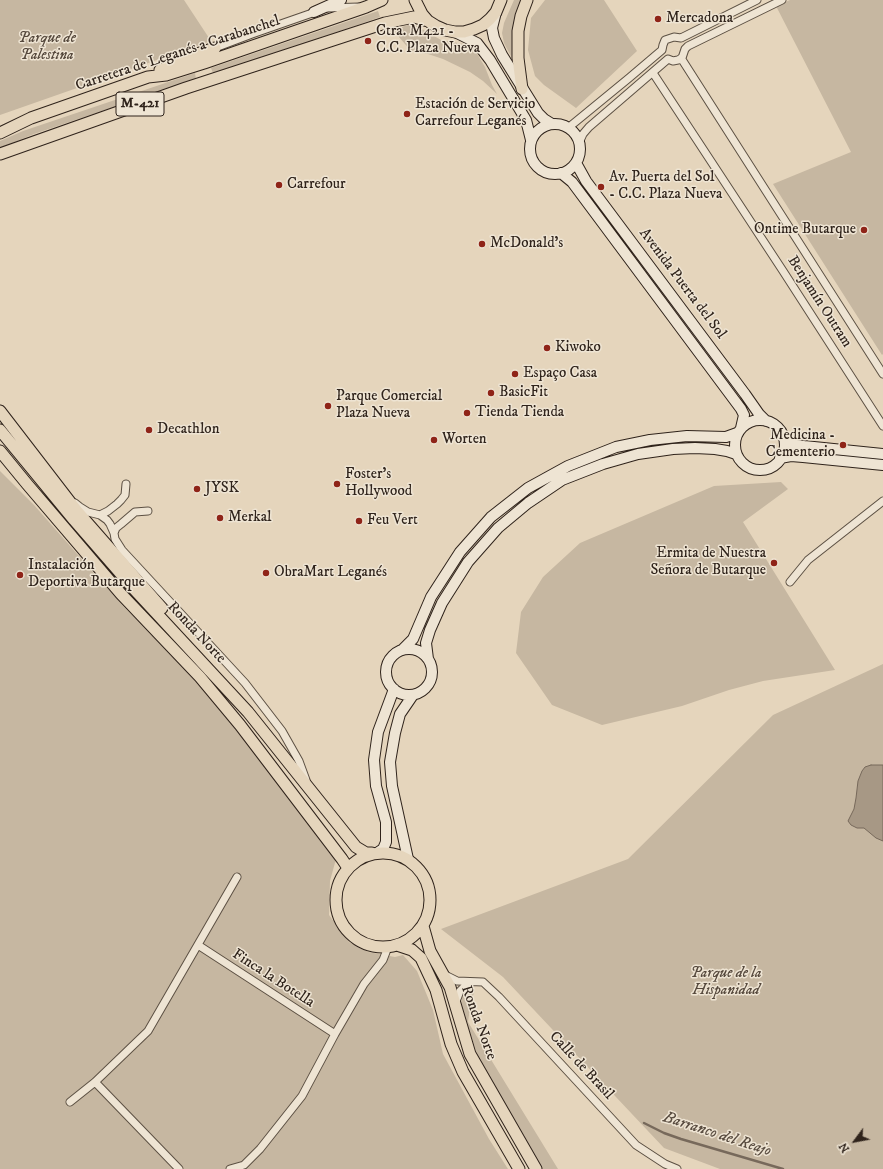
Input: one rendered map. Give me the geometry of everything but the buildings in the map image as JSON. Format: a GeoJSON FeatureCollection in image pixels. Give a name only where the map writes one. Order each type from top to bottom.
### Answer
{"type":"FeatureCollection","features":[{"type":"Feature","properties":{"kind":"main road"},"geometry":{"type":"LineString","coordinates":[[314,12],[341,0]]}},
{"type":"Feature","properties":{"kind":"main road","name":"M-421"},"geometry":{"type":"LineString","coordinates":[[366,7],[382,0]]}},
{"type":"Feature","properties":{"kind":"main road"},"geometry":{"type":"LineString","coordinates":[[415,0],[422,14],[428,21]]}},
{"type":"Feature","properties":{"kind":"main road","name":"M-421"},"geometry":{"type":"LineString","coordinates":[[0,154],[186,88],[385,23],[414,17],[455,32],[469,31],[482,25],[490,19],[496,12],[502,0]]}},
{"type":"Feature","properties":{"kind":"main road"},"geometry":{"type":"LineString","coordinates":[[522,88],[518,58],[518,30],[527,0]]}},
{"type":"Feature","properties":{"kind":"main road","name":"Carretera de Leganés a Carabanchel"},"geometry":{"type":"LineString","coordinates":[[0,133],[31,118],[148,77],[166,75],[366,7]]}},
{"type":"Feature","properties":{"kind":"main road"},"geometry":{"type":"LineString","coordinates":[[496,12],[492,28],[494,38],[502,55],[538,113],[552,124]]}},
{"type":"Feature","properties":{"kind":"main road"},"geometry":{"type":"LineString","coordinates":[[455,32],[477,43],[490,60],[526,120],[531,140]]}},
{"type":"Feature","properties":{"kind":"main road","name":"M-421"},"geometry":{"type":"LineString","coordinates":[[148,77],[163,68],[215,48]]}},
{"type":"Feature","properties":{"kind":"main road"},"geometry":{"type":"LineString","coordinates":[[0,124],[31,118]]}},
{"type":"Feature","properties":{"kind":"main road"},"geometry":{"type":"LineString","coordinates":[[552,124],[568,128],[573,132],[579,143],[579,157],[576,163],[561,174],[548,174],[542,171],[532,161],[530,154],[531,140],[534,134],[539,129],[552,124]]}},
{"type":"Feature","properties":{"kind":"main road"},"geometry":{"type":"LineString","coordinates":[[0,161],[36,141]]}},
{"type":"Feature","properties":{"kind":"main road","name":"Avenida Puerta del Sol"},"geometry":{"type":"LineString","coordinates":[[576,163],[586,180],[759,414],[766,421]]}},
{"type":"Feature","properties":{"kind":"main road","name":"Avenida Puerta del Sol"},"geometry":{"type":"LineString","coordinates":[[561,174],[572,182],[736,400],[744,415],[739,430]]}},
{"type":"Feature","properties":{"kind":"main road"},"geometry":{"type":"LineString","coordinates":[[0,411],[77,511],[174,622],[196,655]]}},
{"type":"Feature","properties":{"kind":"main road"},"geometry":{"type":"LineString","coordinates":[[403,650],[413,639],[431,597],[460,552],[491,517],[528,488],[568,466],[616,447],[650,440],[687,436],[726,437],[739,430],[746,423],[759,420],[774,424],[789,444],[883,454]]}},
{"type":"Feature","properties":{"kind":"main road","name":"Ronda Norte"},"geometry":{"type":"LineString","coordinates":[[0,430],[74,520],[129,583],[248,712],[356,847],[366,853],[393,853],[408,859],[422,872],[426,880],[431,899],[427,917],[423,926],[414,936],[409,940],[393,946]]}},
{"type":"Feature","properties":{"kind":"main road"},"geometry":{"type":"LineString","coordinates":[[739,430],[735,440],[736,454],[746,465],[759,470],[772,466],[780,458],[784,448],[783,437]]}},
{"type":"Feature","properties":{"kind":"main road"},"geometry":{"type":"LineString","coordinates":[[428,659],[426,643],[430,630],[442,603],[468,562],[498,528],[528,503],[562,480],[603,464],[638,454],[673,449],[695,448],[715,449],[736,454]]}},
{"type":"Feature","properties":{"kind":"main road","name":"Ronda Norte"},"geometry":{"type":"LineString","coordinates":[[0,451],[26,484],[121,594],[200,677],[240,725],[348,868]]}},
{"type":"Feature","properties":{"kind":"main road"},"geometry":{"type":"LineString","coordinates":[[780,458],[792,456],[883,465]]}},
{"type":"Feature","properties":{"kind":"main road","name":"Ronda Norte"},"geometry":{"type":"LineString","coordinates":[[0,462],[11,475],[26,484]]}},
{"type":"Feature","properties":{"kind":"main road"},"geometry":{"type":"LineString","coordinates":[[413,649],[421,652],[428,659],[432,666],[432,673],[426,688],[420,692],[413,695],[400,693],[390,684],[386,672],[387,666],[397,652],[413,649]]}},
{"type":"Feature","properties":{"kind":"main road"},"geometry":{"type":"LineString","coordinates":[[374,853],[383,849],[386,842],[386,822],[376,786],[374,760],[378,732],[394,689]]}},
{"type":"Feature","properties":{"kind":"main road"},"geometry":{"type":"LineString","coordinates":[[408,859],[392,786],[390,762],[400,714],[413,695]]}},
{"type":"Feature","properties":{"kind":"main road","name":"Ronda Norte"},"geometry":{"type":"LineString","coordinates":[[374,853],[355,862],[348,868],[340,881],[336,895],[336,909],[341,922],[350,934],[361,942],[374,946],[393,946],[412,950],[421,958],[436,990],[452,1044],[463,1072],[519,1169]]}},
{"type":"Feature","properties":{"kind":"main road","name":"Ronda Norte"},"geometry":{"type":"LineString","coordinates":[[423,926],[430,950],[450,987],[470,1054],[536,1169]]}},
{"type":"Feature","properties":{"kind":"street"},"geometry":{"type":"LineString","coordinates":[[679,38],[682,39],[684,44],[684,54],[678,60],[673,61],[664,56],[662,44],[665,40],[674,37],[679,38],[757,0]]}},
{"type":"Feature","properties":{"kind":"street"},"geometry":{"type":"LineString","coordinates":[[685,49],[688,46],[782,0]]}},
{"type":"Feature","properties":{"kind":"street","name":"M-421"},"geometry":{"type":"LineString","coordinates":[[215,48],[314,12],[330,8],[366,7]]}},
{"type":"Feature","properties":{"kind":"street"},"geometry":{"type":"LineString","coordinates":[[568,128],[662,50]]}},
{"type":"Feature","properties":{"kind":"street","name":"Benjamín Outram"},"geometry":{"type":"LineString","coordinates":[[681,58],[883,374]]}},
{"type":"Feature","properties":{"kind":"street"},"geometry":{"type":"LineString","coordinates":[[579,143],[583,134],[589,127],[668,59]]}},
{"type":"Feature","properties":{"kind":"street","name":"Benjamín Outram"},"geometry":{"type":"LineString","coordinates":[[653,73],[780,265],[883,426]]}},
{"type":"Feature","properties":{"kind":"street"},"geometry":{"type":"LineString","coordinates":[[100,515],[121,500],[125,495],[126,484]]}},
{"type":"Feature","properties":{"kind":"street"},"geometry":{"type":"LineString","coordinates":[[59,489],[80,507],[88,512],[100,515],[110,524],[115,538],[122,550],[245,683],[282,731],[299,761],[308,786]]}},
{"type":"Feature","properties":{"kind":"street"},"geometry":{"type":"LineString","coordinates":[[790,582],[808,560],[883,501]]}},
{"type":"Feature","properties":{"kind":"street"},"geometry":{"type":"LineString","coordinates":[[114,533],[116,528],[135,512],[148,511]]}},
{"type":"Feature","properties":{"kind":"street"},"geometry":{"type":"LineString","coordinates":[[70,1102],[95,1082],[148,1031],[236,877]]}},
{"type":"Feature","properties":{"kind":"street","name":"Finca la Botella"},"geometry":{"type":"LineString","coordinates":[[198,945],[335,1034]]}},
{"type":"Feature","properties":{"kind":"street"},"geometry":{"type":"LineString","coordinates":[[230,1169],[245,1167],[302,1096],[364,984],[393,946]]}},
{"type":"Feature","properties":{"kind":"street","name":"Calle de Brasil"},"geometry":{"type":"LineString","coordinates":[[443,974],[457,981],[483,982],[499,997],[636,1145],[665,1164],[677,1169]]}},
{"type":"Feature","properties":{"kind":"street"},"geometry":{"type":"LineString","coordinates":[[455,1004],[460,991],[469,982]]}},
{"type":"Feature","properties":{"kind":"street"},"geometry":{"type":"LineString","coordinates":[[95,1082],[179,1169]]}},
{"type":"Feature","properties":{"kind":"green space","name":"Parque de Palestina"},"geometry":{"type":"Polygon","coordinates":[[[0,0],[184,0],[211,41],[0,115],[0,0]]]}},
{"type":"Feature","properties":{"kind":"green space"},"geometry":{"type":"Polygon","coordinates":[[[514,0],[523,0],[514,62],[504,43],[502,33],[504,23],[514,0]]]}},
{"type":"Feature","properties":{"kind":"green space"},"geometry":{"type":"Polygon","coordinates":[[[545,0],[604,0],[637,51],[576,108],[544,85],[535,76],[528,50],[531,18],[545,0]]]}},
{"type":"Feature","properties":{"kind":"green space"},"geometry":{"type":"Polygon","coordinates":[[[790,0],[883,0],[882,355],[773,184],[851,152],[776,6],[790,0]]]}},
{"type":"Feature","properties":{"kind":"green space"},"geometry":{"type":"Polygon","coordinates":[[[378,11],[380,17],[341,31],[213,73],[211,68],[378,11]]]}},
{"type":"Feature","properties":{"kind":"green space"},"geometry":{"type":"Polygon","coordinates":[[[408,25],[415,25],[441,40],[464,44],[472,48],[485,67],[497,94],[483,81],[470,72],[443,59],[428,54],[411,51],[393,30],[408,25]]]}},
{"type":"Feature","properties":{"kind":"green space"},"geometry":{"type":"Polygon","coordinates":[[[195,73],[196,79],[34,134],[0,148],[0,141],[23,131],[195,73]]]}},
{"type":"Feature","properties":{"kind":"green space"},"geometry":{"type":"Polygon","coordinates":[[[0,471],[34,505],[123,606],[188,673],[233,726],[336,859],[330,881],[329,915],[349,942],[368,952],[395,957],[403,955],[417,971],[433,1010],[443,1054],[489,1139],[508,1169],[0,1169],[0,471]]]}},
{"type":"Feature","properties":{"kind":"green space"},"geometry":{"type":"Polygon","coordinates":[[[781,482],[788,489],[743,522],[835,670],[763,681],[729,690],[682,706],[602,725],[552,705],[516,653],[521,612],[543,577],[580,543],[714,486],[781,482]]]}},
{"type":"Feature","properties":{"kind":"green space","name":"Parque de la Hispanidad"},"geometry":{"type":"Polygon","coordinates":[[[883,664],[883,1169],[720,1169],[664,1148],[503,977],[441,929],[628,859],[773,715],[883,664]]]}},
{"type":"Feature","properties":{"kind":"green space"},"geometry":{"type":"Polygon","coordinates":[[[472,986],[475,990],[471,1001],[468,1022],[558,1169],[542,1169],[485,1071],[476,1051],[461,1004],[462,995],[472,986]]]}},
{"type":"Feature","properties":{"kind":"shaded area"},"geometry":{"type":"Polygon","coordinates":[[[871,765],[883,765],[883,841],[876,838],[864,828],[857,828],[851,825],[848,821],[854,809],[858,781],[862,771],[865,767],[871,765]]]}},
{"type":"Feature","properties":{"kind":"waterway","name":"Barranco del Reajo"},"geometry":{"type":"LineString","coordinates":[[644,1123],[664,1133],[681,1139],[783,1169]]}},
{"type":"Feature","properties":{"kind":"place","name":"Mercadona"},"geometry":{"type":"Point","coordinates":[658,19]}},
{"type":"Feature","properties":{"kind":"place","name":"Ctra. M421 - C.C. Plaza Nueva"},"geometry":{"type":"Point","coordinates":[368,41]}},
{"type":"Feature","properties":{"kind":"place","name":"Estación de Servicio Carrefour Leganés"},"geometry":{"type":"Point","coordinates":[407,114]}},
{"type":"Feature","properties":{"kind":"place","name":"Carrefour"},"geometry":{"type":"Point","coordinates":[279,185]}},
{"type":"Feature","properties":{"kind":"place","name":"Av. Puerta del Sol - C.C. Plaza Nueva"},"geometry":{"type":"Point","coordinates":[601,187]}},
{"type":"Feature","properties":{"kind":"place","name":"Ontime Butarque"},"geometry":{"type":"Point","coordinates":[864,230]}},
{"type":"Feature","properties":{"kind":"place","name":"McDonald's"},"geometry":{"type":"Point","coordinates":[482,244]}},
{"type":"Feature","properties":{"kind":"place","name":"Kiwoko"},"geometry":{"type":"Point","coordinates":[547,348]}},
{"type":"Feature","properties":{"kind":"place","name":"Espaço Casa"},"geometry":{"type":"Point","coordinates":[515,374]}},
{"type":"Feature","properties":{"kind":"place","name":"BasicFit"},"geometry":{"type":"Point","coordinates":[491,393]}},
{"type":"Feature","properties":{"kind":"place","name":"Parque Comercial Plaza Nueva"},"geometry":{"type":"Point","coordinates":[328,406]}},
{"type":"Feature","properties":{"kind":"place","name":"Tienda Tienda"},"geometry":{"type":"Point","coordinates":[467,413]}},
{"type":"Feature","properties":{"kind":"place","name":"Decathlon"},"geometry":{"type":"Point","coordinates":[149,430]}},
{"type":"Feature","properties":{"kind":"place","name":"Worten"},"geometry":{"type":"Point","coordinates":[434,440]}},
{"type":"Feature","properties":{"kind":"place","name":"Medicina - Cementerio"},"geometry":{"type":"Point","coordinates":[843,445]}},
{"type":"Feature","properties":{"kind":"place","name":"Foster's Hollywood"},"geometry":{"type":"Point","coordinates":[337,484]}},
{"type":"Feature","properties":{"kind":"place","name":"JYSK"},"geometry":{"type":"Point","coordinates":[197,489]}},
{"type":"Feature","properties":{"kind":"place","name":"Merkal"},"geometry":{"type":"Point","coordinates":[220,518]}},
{"type":"Feature","properties":{"kind":"place","name":"Feu Vert"},"geometry":{"type":"Point","coordinates":[359,521]}},
{"type":"Feature","properties":{"kind":"place","name":"Ermita de Nuestra Señora de Butarque"},"geometry":{"type":"Point","coordinates":[774,563]}},
{"type":"Feature","properties":{"kind":"place","name":"ObraMart Leganés"},"geometry":{"type":"Point","coordinates":[266,573]}},
{"type":"Feature","properties":{"kind":"place","name":"Instalación Deportiva Butarque"},"geometry":{"type":"Point","coordinates":[20,575]}}]}
